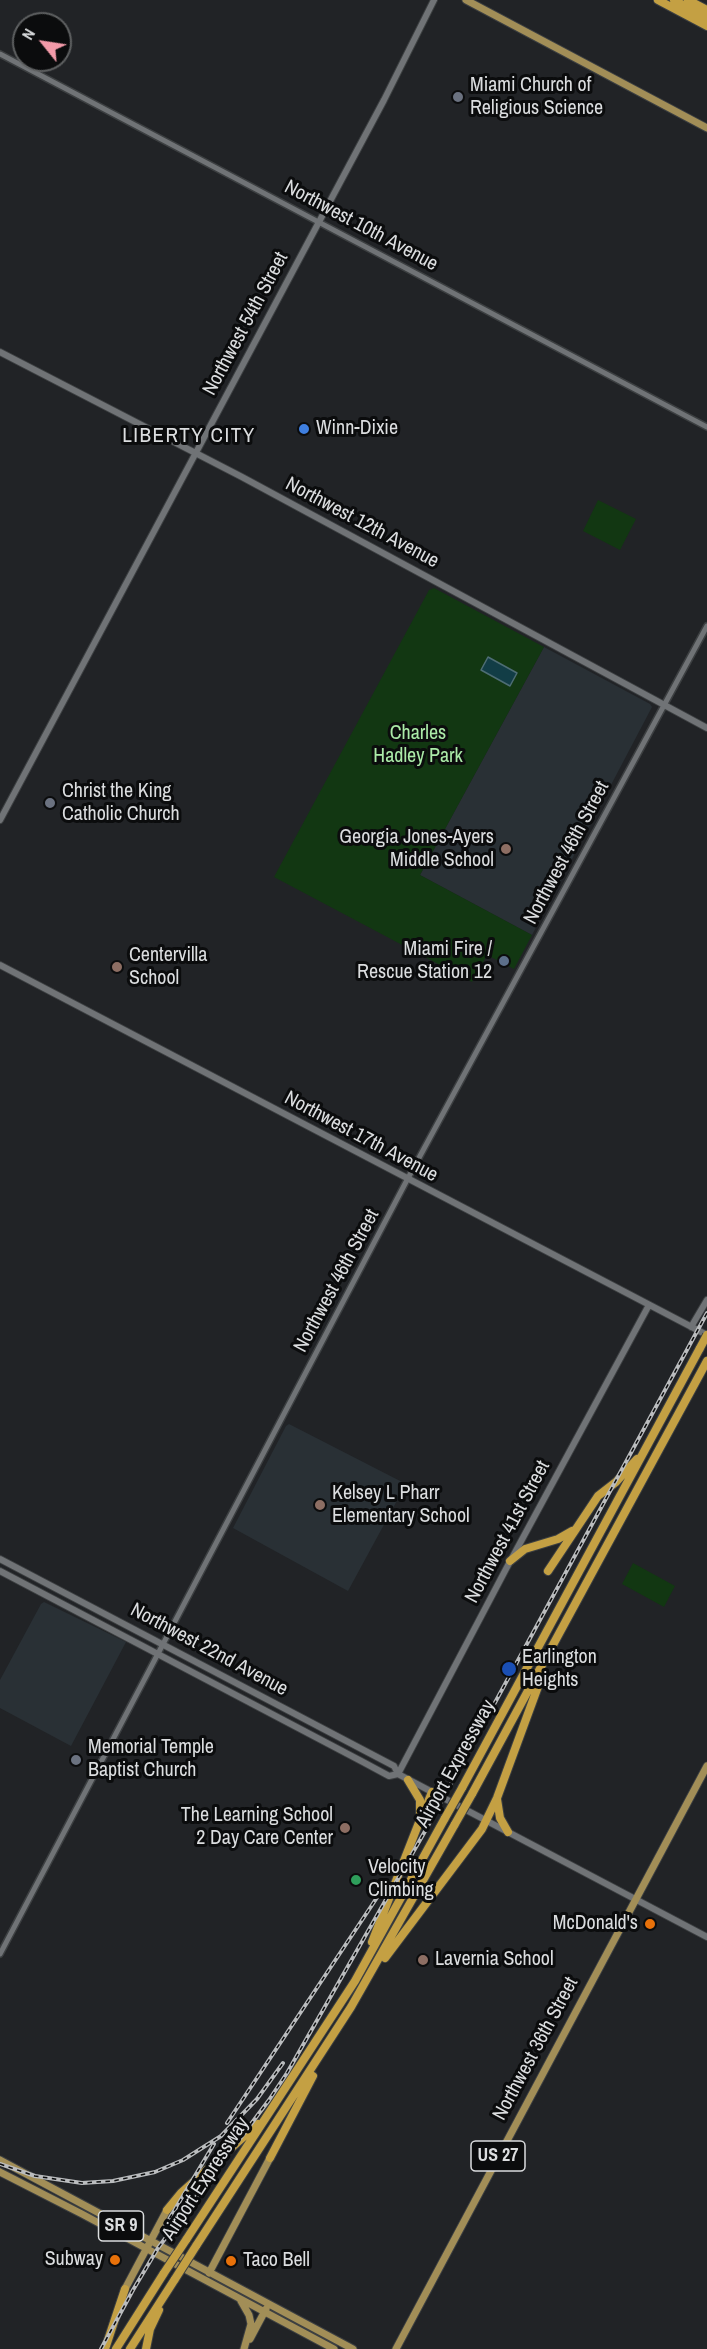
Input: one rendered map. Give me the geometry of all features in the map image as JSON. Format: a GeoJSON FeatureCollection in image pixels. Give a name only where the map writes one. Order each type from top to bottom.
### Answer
{"type":"FeatureCollection","features":[{"type":"Feature","properties":{"kind":"highway"},"geometry":{"type":"LineString","coordinates":[[658,0],[707,26]]}},
{"type":"Feature","properties":{"kind":"highway"},"geometry":{"type":"LineString","coordinates":[[674,0],[707,18]]}},
{"type":"Feature","properties":{"kind":"highway"},"geometry":{"type":"LineString","coordinates":[[688,0],[707,10]]}},
{"type":"Feature","properties":{"kind":"highway"},"geometry":{"type":"LineString","coordinates":[[698,0],[707,5]]}},
{"type":"Feature","properties":{"kind":"highway","name":"Airport Expressway"},"geometry":{"type":"LineString","coordinates":[[117,2349],[164,2273],[355,1981],[446,1818],[707,1335]]}},
{"type":"Feature","properties":{"kind":"highway","name":"Airport Expressway"},"geometry":{"type":"LineString","coordinates":[[130,2349],[373,1972],[707,1361]]}},
{"type":"Feature","properties":{"kind":"highway"},"geometry":{"type":"LineString","coordinates":[[548,1570],[598,1496],[616,1482],[647,1447]]}},
{"type":"Feature","properties":{"kind":"highway"},"geometry":{"type":"LineString","coordinates":[[510,1561],[525,1549],[565,1536],[580,1522]]}},
{"type":"Feature","properties":{"kind":"highway"},"geometry":{"type":"LineString","coordinates":[[373,1972],[482,1829],[497,1798],[537,1686],[571,1613]]}},
{"type":"Feature","properties":{"kind":"highway"},"geometry":{"type":"LineString","coordinates":[[408,1780],[420,1800],[420,1820]]}},
{"type":"Feature","properties":{"kind":"highway"},"geometry":{"type":"LineString","coordinates":[[355,1981],[384,1916],[432,1792]]}},
{"type":"Feature","properties":{"kind":"highway"},"geometry":{"type":"LineString","coordinates":[[497,1798],[499,1814],[508,1832]]}},
{"type":"Feature","properties":{"kind":"highway"},"geometry":{"type":"LineString","coordinates":[[270,2158],[326,2048]]}},
{"type":"Feature","properties":{"kind":"highway"},"geometry":{"type":"LineString","coordinates":[[167,2210],[181,2193],[236,2145],[271,2110]]}},
{"type":"Feature","properties":{"kind":"highway"},"geometry":{"type":"LineString","coordinates":[[146,2349],[150,2329],[174,2279]]}},
{"type":"Feature","properties":{"kind":"highway"},"geometry":{"type":"LineString","coordinates":[[105,2349],[125,2289]]}},
{"type":"Feature","properties":{"kind":"main road","name":"Northwest 54th Street"},"geometry":{"type":"LineString","coordinates":[[0,820],[320,221],[434,0]]}},
{"type":"Feature","properties":{"kind":"main road"},"geometry":{"type":"LineString","coordinates":[[466,0],[707,128]]}},
{"type":"Feature","properties":{"kind":"main road","name":"Northwest 12th Avenue"},"geometry":{"type":"LineString","coordinates":[[0,352],[196,453],[707,728]]}},
{"type":"Feature","properties":{"kind":"main road","name":"Northwest 17th Avenue"},"geometry":{"type":"LineString","coordinates":[[0,965],[707,1335]]}},
{"type":"Feature","properties":{"kind":"main road"},"geometry":{"type":"LineString","coordinates":[[691,1327],[707,1300]]}},
{"type":"Feature","properties":{"kind":"main road","name":"Northwest 41st Street"},"geometry":{"type":"LineString","coordinates":[[398,1774],[649,1305]]}},
{"type":"Feature","properties":{"kind":"main road","name":"Northwest 22nd Avenue"},"geometry":{"type":"LineString","coordinates":[[0,1559],[394,1766],[398,1774],[408,1780],[707,1937]]}},
{"type":"Feature","properties":{"kind":"main road","name":"Northwest 22nd Avenue"},"geometry":{"type":"LineString","coordinates":[[0,1571],[389,1776],[398,1774]]}},
{"type":"Feature","properties":{"kind":"main road","name":"Northwest 36th Street"},"geometry":{"type":"LineString","coordinates":[[396,2349],[707,1766]]}},
{"type":"Feature","properties":{"kind":"main road"},"geometry":{"type":"LineString","coordinates":[[209,2273],[270,2158]]}},
{"type":"Feature","properties":{"kind":"main road","name":"SR 9"},"geometry":{"type":"LineString","coordinates":[[0,2160],[353,2349]]}},
{"type":"Feature","properties":{"kind":"main road","name":"SR 9"},"geometry":{"type":"LineString","coordinates":[[0,2172],[333,2349]]}},
{"type":"Feature","properties":{"kind":"main road"},"geometry":{"type":"LineString","coordinates":[[83,2204],[88,2217],[107,2218]]}},
{"type":"Feature","properties":{"kind":"main road"},"geometry":{"type":"LineString","coordinates":[[125,2289],[167,2210]]}},
{"type":"Feature","properties":{"kind":"main road"},"geometry":{"type":"LineString","coordinates":[[240,2299],[251,2324],[244,2349]]}},
{"type":"Feature","properties":{"kind":"main road"},"geometry":{"type":"LineString","coordinates":[[244,2349],[269,2304]]}},
{"type":"Feature","properties":{"kind":"main road"},"geometry":{"type":"LineString","coordinates":[[308,2335],[322,2337],[326,2335]]}},
{"type":"Feature","properties":{"kind":"street","name":"Northwest 10th Avenue"},"geometry":{"type":"LineString","coordinates":[[0,54],[320,221],[707,428]]}},
{"type":"Feature","properties":{"kind":"street","name":"Northwest 46th Street"},"geometry":{"type":"LineString","coordinates":[[0,1954],[407,1180],[707,626]]}},
{"type":"Feature","properties":{"kind":"shaded area"},"geometry":{"type":"Polygon","coordinates":[[[544,647],[652,707],[532,935],[420,875],[544,647]]]}},
{"type":"Feature","properties":{"kind":"shaded area","name":"Kelsey L Pharr Elementary School"},"geometry":{"type":"Polygon","coordinates":[[[289,1424],[406,1484],[348,1591],[233,1528],[289,1424]]]}},
{"type":"Feature","properties":{"kind":"shaded area"},"geometry":{"type":"Polygon","coordinates":[[[44,1602],[126,1642],[71,1746],[0,1708],[0,1680],[44,1602]]]}},
{"type":"Feature","properties":{"kind":"green space"},"geometry":{"type":"Polygon","coordinates":[[[598,500],[636,519],[620,550],[583,531],[598,500]]]}},
{"type":"Feature","properties":{"kind":"green space","name":"Charles Hadley Park"},"geometry":{"type":"Polygon","coordinates":[[[434,588],[544,647],[420,875],[532,935],[514,969],[487,955],[472,982],[274,877],[429,590],[434,588]]]}},
{"type":"Feature","properties":{"kind":"green space"},"geometry":{"type":"Polygon","coordinates":[[[633,1563],[675,1586],[664,1607],[622,1584],[633,1563]]]}},
{"type":"Feature","properties":{"kind":"water"},"geometry":{"type":"Polygon","coordinates":[[[488,657],[517,673],[510,686],[481,670],[488,657]]]}},
{"type":"Feature","properties":{"kind":"railway"},"geometry":{"type":"LineString","coordinates":[[101,2349],[158,2248],[287,2073],[424,1833],[707,1313]]}},
{"type":"Feature","properties":{"kind":"railway"},"geometry":{"type":"LineString","coordinates":[[227,2123],[378,1896]]}},
{"type":"Feature","properties":{"kind":"railway"},"geometry":{"type":"LineString","coordinates":[[0,2164],[35,2176],[82,2183],[113,2181],[155,2172],[183,2160],[221,2136],[257,2099],[283,2063]]}},
{"type":"Feature","properties":{"kind":"railway"},"geometry":{"type":"LineString","coordinates":[[165,2226],[214,2144]]}},
{"type":"Feature","properties":{"kind":"place","name":"Miami Church of Religious Science"},"geometry":{"type":"Point","coordinates":[458,97]}},
{"type":"Feature","properties":{"kind":"place","name":"Winn-Dixie"},"geometry":{"type":"Point","coordinates":[304,429]}},
{"type":"Feature","properties":{"kind":"place","name":"Christ the King Catholic Church"},"geometry":{"type":"Point","coordinates":[50,803]}},
{"type":"Feature","properties":{"kind":"place","name":"Georgia Jones-Ayers Middle School"},"geometry":{"type":"Point","coordinates":[506,849]}},
{"type":"Feature","properties":{"kind":"place","name":"Miami Fire / Rescue Station 12"},"geometry":{"type":"Point","coordinates":[504,961]}},
{"type":"Feature","properties":{"kind":"place","name":"Centervilla School"},"geometry":{"type":"Point","coordinates":[117,967]}},
{"type":"Feature","properties":{"kind":"place","name":"Kelsey L Pharr Elementary School"},"geometry":{"type":"Point","coordinates":[320,1505]}},
{"type":"Feature","properties":{"kind":"place","name":"Earlington Heights"},"geometry":{"type":"Point","coordinates":[509,1669]}},
{"type":"Feature","properties":{"kind":"place","name":"Memorial Temple Baptist Church"},"geometry":{"type":"Point","coordinates":[76,1760]}},
{"type":"Feature","properties":{"kind":"place","name":"The Learning School 2 Day Care Center"},"geometry":{"type":"Point","coordinates":[345,1828]}},
{"type":"Feature","properties":{"kind":"place","name":"Velocity Climbing"},"geometry":{"type":"Point","coordinates":[356,1880]}},
{"type":"Feature","properties":{"kind":"place","name":"McDonald's"},"geometry":{"type":"Point","coordinates":[650,1924]}},
{"type":"Feature","properties":{"kind":"place","name":"Lavernia School"},"geometry":{"type":"Point","coordinates":[423,1960]}},
{"type":"Feature","properties":{"kind":"place","name":"Subway"},"geometry":{"type":"Point","coordinates":[115,2260]}},
{"type":"Feature","properties":{"kind":"place","name":"Taco Bell"},"geometry":{"type":"Point","coordinates":[231,2261]}},
{"type":"Feature","properties":{"kind":"district","name":"LIBERTY CITY"},"geometry":{"type":"Point","coordinates":[189,436]}}]}
